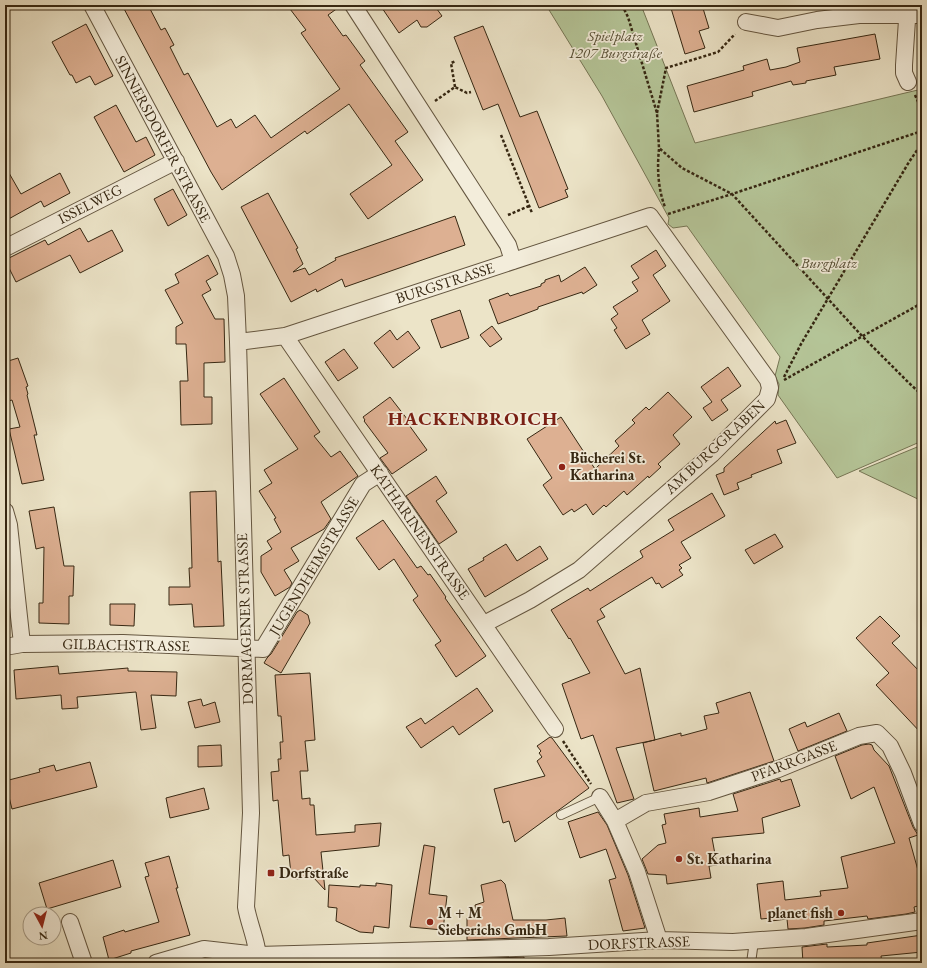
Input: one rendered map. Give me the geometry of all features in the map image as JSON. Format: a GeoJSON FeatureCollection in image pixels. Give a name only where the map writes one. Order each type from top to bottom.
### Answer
{"type":"FeatureCollection","features":[{"type":"Feature","properties":{"kind":"street","name":"SINNERSDORFER STRASSE"},"geometry":{"type":"LineString","coordinates":[[92,5],[226,256],[232,275]]}},
{"type":"Feature","properties":{"kind":"street"},"geometry":{"type":"LineString","coordinates":[[353,5],[508,245],[513,261]]}},
{"type":"Feature","properties":{"kind":"street"},"geometry":{"type":"LineString","coordinates":[[746,22],[778,28],[817,20],[859,15],[912,12],[904,65],[904,72],[908,82]]}},
{"type":"Feature","properties":{"kind":"street","name":"ISSELWEG"},"geometry":{"type":"LineString","coordinates":[[5,248],[176,161]]}},
{"type":"Feature","properties":{"kind":"street","name":"BURGSTRASSE"},"geometry":{"type":"LineString","coordinates":[[238,342],[285,336],[650,216]]}},
{"type":"Feature","properties":{"kind":"street","name":"AM BURGGRABEN"},"geometry":{"type":"LineString","coordinates":[[484,624],[530,600],[580,570],[712,454],[768,399],[770,388],[775,380],[650,216]]}},
{"type":"Feature","properties":{"kind":"street","name":"DORMAGENER STRASSE"},"geometry":{"type":"LineString","coordinates":[[232,275],[236,296],[238,342],[250,813],[246,907],[258,959]]}},
{"type":"Feature","properties":{"kind":"street","name":"KATHARINENSTRASSE"},"geometry":{"type":"LineString","coordinates":[[285,336],[555,729]]}},
{"type":"Feature","properties":{"kind":"street","name":"JUGENDHEIMSTRASSE"},"geometry":{"type":"LineString","coordinates":[[246,649],[263,650],[363,484],[380,474]]}},
{"type":"Feature","properties":{"kind":"street"},"geometry":{"type":"LineString","coordinates":[[5,511],[8,525],[22,644]]}},
{"type":"Feature","properties":{"kind":"street","name":"GILBACHSTRASSE"},"geometry":{"type":"LineString","coordinates":[[5,647],[22,644],[124,643],[246,649]]}},
{"type":"Feature","properties":{"kind":"street","name":"PFARRGASSE"},"geometry":{"type":"LineString","coordinates":[[616,821],[646,803],[709,792],[776,770],[859,736],[876,733],[890,746],[903,773],[922,824]]}},
{"type":"Feature","properties":{"kind":"street"},"geometry":{"type":"LineString","coordinates":[[600,797],[616,821],[637,872],[659,940]]}},
{"type":"Feature","properties":{"kind":"street","name":"DORFSTRASSE"},"geometry":{"type":"LineString","coordinates":[[156,963],[204,949],[258,959],[549,947],[659,940],[733,942],[806,937],[922,921]]}},
{"type":"Feature","properties":{"kind":"street"},"geometry":{"type":"LineString","coordinates":[[70,922],[84,963]]}},
{"type":"Feature","properties":{"kind":"lane"},"geometry":{"type":"LineString","coordinates":[[561,815],[600,797]]}},
{"type":"Feature","properties":{"kind":"lane"},"geometry":{"type":"LineString","coordinates":[[751,963],[754,941]]}},
{"type":"Feature","properties":{"kind":"path"},"geometry":{"type":"LineString","coordinates":[[622,5],[628,17],[657,113],[659,148],[658,162],[661,197],[667,214]]}},
{"type":"Feature","properties":{"kind":"path"},"geometry":{"type":"LineString","coordinates":[[657,113],[666,68],[718,52],[746,22]]}},
{"type":"Feature","properties":{"kind":"path"},"geometry":{"type":"LineString","coordinates":[[455,87],[451,63],[456,61]]}},
{"type":"Feature","properties":{"kind":"path"},"geometry":{"type":"LineString","coordinates":[[422,111],[455,87]]}},
{"type":"Feature","properties":{"kind":"path"},"geometry":{"type":"LineString","coordinates":[[455,87],[467,93],[471,92]]}},
{"type":"Feature","properties":{"kind":"path"},"geometry":{"type":"LineString","coordinates":[[650,216],[667,214],[732,194],[922,131]]}},
{"type":"Feature","properties":{"kind":"path"},"geometry":{"type":"LineString","coordinates":[[501,135],[532,213]]}},
{"type":"Feature","properties":{"kind":"path"},"geometry":{"type":"LineString","coordinates":[[775,380],[801,344],[909,162],[922,143]]}},
{"type":"Feature","properties":{"kind":"path"},"geometry":{"type":"LineString","coordinates":[[659,148],[682,168],[732,194],[862,336],[908,383],[922,394]]}},
{"type":"Feature","properties":{"kind":"path"},"geometry":{"type":"LineString","coordinates":[[494,224],[529,206]]}},
{"type":"Feature","properties":{"kind":"path"},"geometry":{"type":"LineString","coordinates":[[775,380],[862,336],[922,303]]}},
{"type":"Feature","properties":{"kind":"path"},"geometry":{"type":"LineString","coordinates":[[555,729],[600,797]]}},
{"type":"Feature","properties":{"kind":"green space"},"geometry":{"type":"Polygon","coordinates":[[[546,5],[641,5],[695,143],[922,89],[922,441],[837,478],[778,395],[779,384],[775,376],[780,357],[687,226],[673,228],[668,224],[669,218],[602,96],[546,5]]]}},
{"type":"Feature","properties":{"kind":"green space"},"geometry":{"type":"Polygon","coordinates":[[[922,445],[922,501],[859,471],[922,445]]]}},
{"type":"Feature","properties":{"kind":"building"},"geometry":{"type":"Polygon","coordinates":[[[122,5],[148,5],[161,30],[165,28],[174,45],[170,47],[184,75],[188,73],[217,127],[231,119],[236,128],[255,115],[271,138],[340,89],[301,33],[306,30],[287,5],[342,5],[328,15],[343,36],[346,35],[365,61],[360,65],[408,132],[395,141],[423,180],[368,219],[350,194],[392,165],[349,104],[307,134],[305,131],[222,190],[122,5]]]}},
{"type":"Feature","properties":{"kind":"building"},"geometry":{"type":"Polygon","coordinates":[[[380,5],[434,5],[442,16],[427,27],[421,27],[417,20],[399,33],[380,5]]]}},
{"type":"Feature","properties":{"kind":"building"},"geometry":{"type":"Polygon","coordinates":[[[670,5],[702,5],[709,28],[699,31],[705,48],[685,54],[670,5]]]}},
{"type":"Feature","properties":{"kind":"building"},"geometry":{"type":"Polygon","coordinates":[[[86,24],[113,76],[95,85],[90,76],[76,83],[52,42],[86,24]]]}},
{"type":"Feature","properties":{"kind":"building"},"geometry":{"type":"Polygon","coordinates":[[[483,26],[520,117],[537,111],[568,189],[565,190],[568,197],[539,208],[498,104],[483,110],[454,37],[483,26]]]}},
{"type":"Feature","properties":{"kind":"building"},"geometry":{"type":"Polygon","coordinates":[[[875,34],[880,59],[834,67],[836,75],[793,85],[791,81],[752,92],[753,96],[694,112],[687,86],[744,70],[743,66],[767,59],[770,70],[786,67],[800,62],[797,48],[875,34]]]}},
{"type":"Feature","properties":{"kind":"building"},"geometry":{"type":"Polygon","coordinates":[[[116,105],[136,142],[146,137],[155,155],[124,172],[94,117],[116,105]]]}},
{"type":"Feature","properties":{"kind":"building"},"geometry":{"type":"Polygon","coordinates":[[[5,166],[21,194],[60,173],[70,193],[44,207],[41,201],[5,221],[5,166]]]}},
{"type":"Feature","properties":{"kind":"building"},"geometry":{"type":"Polygon","coordinates":[[[173,189],[187,215],[168,226],[154,199],[173,189]]]}},
{"type":"Feature","properties":{"kind":"building"},"geometry":{"type":"Polygon","coordinates":[[[268,193],[298,248],[296,249],[303,264],[293,272],[305,268],[309,275],[336,260],[335,258],[455,216],[465,245],[345,287],[342,279],[317,292],[316,289],[291,302],[241,207],[268,193]]]}},
{"type":"Feature","properties":{"kind":"building"},"geometry":{"type":"Polygon","coordinates":[[[80,228],[88,242],[112,230],[123,251],[80,273],[70,255],[16,282],[5,260],[45,240],[48,245],[80,228]]]}},
{"type":"Feature","properties":{"kind":"building"},"geometry":{"type":"Polygon","coordinates":[[[656,250],[666,266],[653,275],[670,301],[642,320],[650,334],[626,349],[614,330],[617,328],[611,319],[618,314],[613,307],[638,291],[632,282],[639,278],[631,266],[656,250]]]}},
{"type":"Feature","properties":{"kind":"building"},"geometry":{"type":"Polygon","coordinates":[[[208,255],[218,274],[206,281],[211,290],[202,295],[215,319],[224,319],[225,362],[204,363],[204,397],[212,397],[212,424],[181,425],[180,381],[188,381],[186,344],[176,344],[176,327],[183,323],[165,290],[179,283],[175,274],[208,255]]]}},
{"type":"Feature","properties":{"kind":"building"},"geometry":{"type":"Polygon","coordinates":[[[585,267],[597,285],[583,294],[582,292],[538,307],[538,309],[498,324],[489,300],[508,293],[510,296],[541,286],[545,280],[559,275],[561,282],[585,267]]]}},
{"type":"Feature","properties":{"kind":"building"},"geometry":{"type":"Polygon","coordinates":[[[460,310],[469,338],[441,348],[431,320],[460,310]]]}},
{"type":"Feature","properties":{"kind":"building"},"geometry":{"type":"Polygon","coordinates":[[[492,326],[502,339],[490,347],[480,335],[492,326]]]}},
{"type":"Feature","properties":{"kind":"building"},"geometry":{"type":"Polygon","coordinates":[[[390,330],[397,340],[408,331],[420,348],[393,368],[374,343],[390,330]]]}},
{"type":"Feature","properties":{"kind":"building"},"geometry":{"type":"Polygon","coordinates":[[[344,349],[358,368],[338,381],[325,362],[344,349]]]}},
{"type":"Feature","properties":{"kind":"building"},"geometry":{"type":"Polygon","coordinates":[[[18,358],[28,386],[26,387],[27,395],[37,435],[34,435],[44,480],[22,484],[9,429],[20,427],[12,400],[5,402],[5,362],[18,358]]]}},
{"type":"Feature","properties":{"kind":"building"},"geometry":{"type":"Polygon","coordinates":[[[728,367],[741,386],[721,400],[728,410],[712,421],[703,408],[712,402],[701,387],[728,367]]]}},
{"type":"Feature","properties":{"kind":"building"},"geometry":{"type":"Polygon","coordinates":[[[284,378],[320,432],[314,436],[331,457],[340,451],[358,476],[321,502],[331,519],[324,529],[291,548],[299,561],[284,570],[292,583],[290,587],[275,596],[261,572],[261,556],[272,549],[267,541],[281,532],[274,519],[276,518],[259,491],[272,483],[264,470],[298,449],[260,394],[284,378]]]}},
{"type":"Feature","properties":{"kind":"building"},"geometry":{"type":"Polygon","coordinates":[[[668,392],[692,417],[673,435],[680,444],[658,464],[661,467],[649,478],[648,476],[627,495],[624,491],[606,507],[604,505],[593,515],[586,504],[574,512],[572,509],[563,515],[543,485],[552,478],[527,439],[561,417],[595,469],[619,446],[615,441],[635,423],[632,420],[646,407],[649,410],[668,392]]]}},
{"type":"Feature","properties":{"kind":"building"},"geometry":{"type":"Polygon","coordinates":[[[390,397],[411,424],[409,425],[427,450],[392,474],[380,458],[388,453],[364,421],[365,420],[363,417],[390,397]]]}},
{"type":"Feature","properties":{"kind":"building"},"geometry":{"type":"Polygon","coordinates":[[[786,420],[796,443],[777,450],[782,463],[751,475],[752,477],[737,483],[739,489],[724,495],[716,475],[724,472],[724,468],[775,421],[776,424],[786,420]]]}},
{"type":"Feature","properties":{"kind":"building"},"geometry":{"type":"Polygon","coordinates":[[[436,476],[447,493],[436,501],[457,532],[439,544],[406,496],[436,476]]]}},
{"type":"Feature","properties":{"kind":"building"},"geometry":{"type":"Polygon","coordinates":[[[216,491],[218,562],[221,561],[224,626],[194,627],[192,604],[169,605],[169,587],[190,587],[189,568],[192,568],[190,492],[216,491]]]}},
{"type":"Feature","properties":{"kind":"building"},"geometry":{"type":"Polygon","coordinates":[[[712,493],[725,516],[681,542],[691,558],[679,565],[682,568],[679,570],[683,575],[662,588],[659,583],[656,584],[652,577],[600,609],[605,617],[597,621],[625,674],[640,668],[655,740],[616,748],[634,799],[617,803],[593,735],[581,739],[562,684],[590,673],[570,638],[569,639],[551,610],[588,588],[590,591],[643,557],[640,551],[674,530],[668,520],[712,493]]]}},
{"type":"Feature","properties":{"kind":"building"},"geometry":{"type":"Polygon","coordinates":[[[54,507],[64,566],[74,566],[73,596],[69,596],[69,624],[39,623],[39,603],[43,603],[44,547],[36,549],[29,511],[54,507]]]}},
{"type":"Feature","properties":{"kind":"building"},"geometry":{"type":"Polygon","coordinates":[[[383,520],[417,568],[421,566],[428,575],[430,574],[486,656],[456,677],[435,645],[441,641],[413,600],[418,596],[394,559],[379,570],[356,538],[383,520]]]}},
{"type":"Feature","properties":{"kind":"building"},"geometry":{"type":"Polygon","coordinates":[[[775,534],[783,547],[754,564],[745,550],[775,534]]]}},
{"type":"Feature","properties":{"kind":"building"},"geometry":{"type":"Polygon","coordinates":[[[506,544],[517,561],[540,546],[548,559],[485,597],[468,569],[484,560],[483,558],[506,544]]]}},
{"type":"Feature","properties":{"kind":"building"},"geometry":{"type":"Polygon","coordinates":[[[110,604],[135,604],[134,626],[110,625],[110,604]]]}},
{"type":"Feature","properties":{"kind":"building"},"geometry":{"type":"Polygon","coordinates":[[[300,610],[308,615],[310,623],[281,673],[264,663],[297,612],[300,610]]]}},
{"type":"Feature","properties":{"kind":"building"},"geometry":{"type":"Polygon","coordinates":[[[880,616],[900,636],[892,643],[922,674],[922,734],[876,685],[889,673],[856,638],[880,616]]]}},
{"type":"Feature","properties":{"kind":"building"},"geometry":{"type":"Polygon","coordinates":[[[58,666],[59,674],[128,668],[128,671],[177,672],[176,696],[151,695],[156,728],[141,730],[136,692],[77,697],[78,708],[62,709],[61,695],[16,699],[14,670],[58,666]]]}},
{"type":"Feature","properties":{"kind":"building"},"geometry":{"type":"Polygon","coordinates":[[[310,673],[315,740],[305,741],[308,771],[300,771],[302,799],[310,798],[310,805],[314,805],[316,835],[355,832],[355,825],[381,823],[379,846],[321,852],[325,890],[313,877],[297,879],[291,874],[289,855],[283,856],[278,800],[273,801],[271,772],[279,771],[278,759],[281,759],[280,742],[283,742],[281,716],[278,716],[275,675],[310,673]]]}},
{"type":"Feature","properties":{"kind":"building"},"geometry":{"type":"Polygon","coordinates":[[[477,688],[493,711],[459,735],[453,726],[421,748],[406,727],[421,718],[425,724],[477,688]]]}},
{"type":"Feature","properties":{"kind":"building"},"geometry":{"type":"Polygon","coordinates":[[[750,692],[774,761],[707,783],[706,778],[654,791],[643,743],[681,733],[681,736],[707,729],[704,716],[719,713],[716,703],[750,692]]]}},
{"type":"Feature","properties":{"kind":"building"},"geometry":{"type":"Polygon","coordinates":[[[201,699],[203,706],[215,702],[220,722],[195,728],[188,702],[201,699]]]}},
{"type":"Feature","properties":{"kind":"building"},"geometry":{"type":"Polygon","coordinates":[[[839,713],[847,731],[798,751],[789,729],[805,722],[807,727],[839,713]]]}},
{"type":"Feature","properties":{"kind":"building"},"geometry":{"type":"Polygon","coordinates":[[[550,737],[589,788],[515,842],[509,821],[503,823],[494,789],[545,776],[537,761],[542,757],[539,753],[541,751],[537,746],[550,737]]]}},
{"type":"Feature","properties":{"kind":"building"},"geometry":{"type":"Polygon","coordinates":[[[221,745],[222,766],[198,767],[198,746],[221,745]]]}},
{"type":"Feature","properties":{"kind":"building"},"geometry":{"type":"Polygon","coordinates":[[[862,745],[872,745],[874,750],[889,766],[913,827],[918,835],[909,838],[919,874],[922,873],[922,905],[914,907],[915,912],[906,914],[868,919],[867,916],[824,921],[824,925],[805,928],[788,929],[787,919],[771,921],[771,918],[761,919],[757,884],[783,881],[785,900],[821,896],[820,891],[848,888],[841,857],[895,843],[874,787],[851,799],[835,756],[862,745]]]}},
{"type":"Feature","properties":{"kind":"building"},"geometry":{"type":"Polygon","coordinates":[[[90,762],[97,787],[12,809],[5,781],[40,772],[39,769],[54,765],[56,771],[90,762]]]}},
{"type":"Feature","properties":{"kind":"building"},"geometry":{"type":"Polygon","coordinates":[[[780,779],[781,782],[791,779],[800,806],[762,818],[764,833],[712,838],[717,865],[709,866],[711,878],[667,884],[666,875],[648,874],[642,859],[658,845],[666,843],[662,825],[666,824],[664,814],[699,808],[700,817],[738,811],[733,794],[780,779]]]}},
{"type":"Feature","properties":{"kind":"building"},"geometry":{"type":"Polygon","coordinates":[[[204,788],[209,809],[170,818],[166,798],[204,788]]]}},
{"type":"Feature","properties":{"kind":"building"},"geometry":{"type":"Polygon","coordinates":[[[598,812],[607,825],[628,875],[645,928],[623,931],[609,880],[616,878],[606,849],[580,858],[568,822],[598,812]]]}},
{"type":"Feature","properties":{"kind":"building"},"geometry":{"type":"Polygon","coordinates":[[[424,845],[435,847],[429,894],[447,896],[443,930],[410,927],[424,845]]]}},
{"type":"Feature","properties":{"kind":"building"},"geometry":{"type":"Polygon","coordinates":[[[169,856],[178,888],[176,888],[190,935],[131,951],[131,953],[109,960],[103,937],[124,930],[125,932],[159,922],[145,877],[149,876],[145,863],[169,856]]]}},
{"type":"Feature","properties":{"kind":"building"},"geometry":{"type":"Polygon","coordinates":[[[113,860],[121,887],[57,906],[46,906],[39,883],[113,860]]]}},
{"type":"Feature","properties":{"kind":"building"},"geometry":{"type":"Polygon","coordinates":[[[501,880],[505,884],[513,920],[546,920],[565,918],[567,936],[467,940],[467,918],[477,917],[475,905],[484,902],[481,885],[501,880]]]}},
{"type":"Feature","properties":{"kind":"building"},"geometry":{"type":"Polygon","coordinates":[[[376,883],[392,885],[389,928],[374,926],[373,933],[360,932],[336,921],[337,908],[328,907],[329,885],[360,887],[360,885],[376,886],[376,883]]]}},
{"type":"Feature","properties":{"kind":"building"},"geometry":{"type":"Polygon","coordinates":[[[922,935],[922,952],[881,956],[882,963],[803,963],[802,947],[827,944],[827,947],[867,945],[867,943],[922,935]]]}},
{"type":"Feature","properties":{"kind":"building"},"geometry":{"type":"Polygon","coordinates":[[[524,957],[524,963],[468,963],[468,959],[524,957]]]}},
{"type":"Feature","properties":{"kind":"place","name":"Bücherei St. Katharina"},"geometry":{"type":"Point","coordinates":[562,467]}},
{"type":"Feature","properties":{"kind":"place","name":"St. Katharina"},"geometry":{"type":"Point","coordinates":[679,859]}},
{"type":"Feature","properties":{"kind":"place","name":"Dorfstraße"},"geometry":{"type":"Point","coordinates":[271,873]}},
{"type":"Feature","properties":{"kind":"place","name":"planet fish"},"geometry":{"type":"Point","coordinates":[841,913]}},
{"type":"Feature","properties":{"kind":"place","name":"M + M Sieberichs GmbH"},"geometry":{"type":"Point","coordinates":[430,922]}},
{"type":"Feature","properties":{"kind":"district","name":"HACKENBROICH"},"geometry":{"type":"Point","coordinates":[473,418]}},
{"type":"Feature","properties":{"kind":"park label","name":"Spielplatz 1207 Burgstraße"},"geometry":{"type":"Point","coordinates":[615,44]}},
{"type":"Feature","properties":{"kind":"park label","name":"Burgplatz"},"geometry":{"type":"Point","coordinates":[829,263]}}]}
